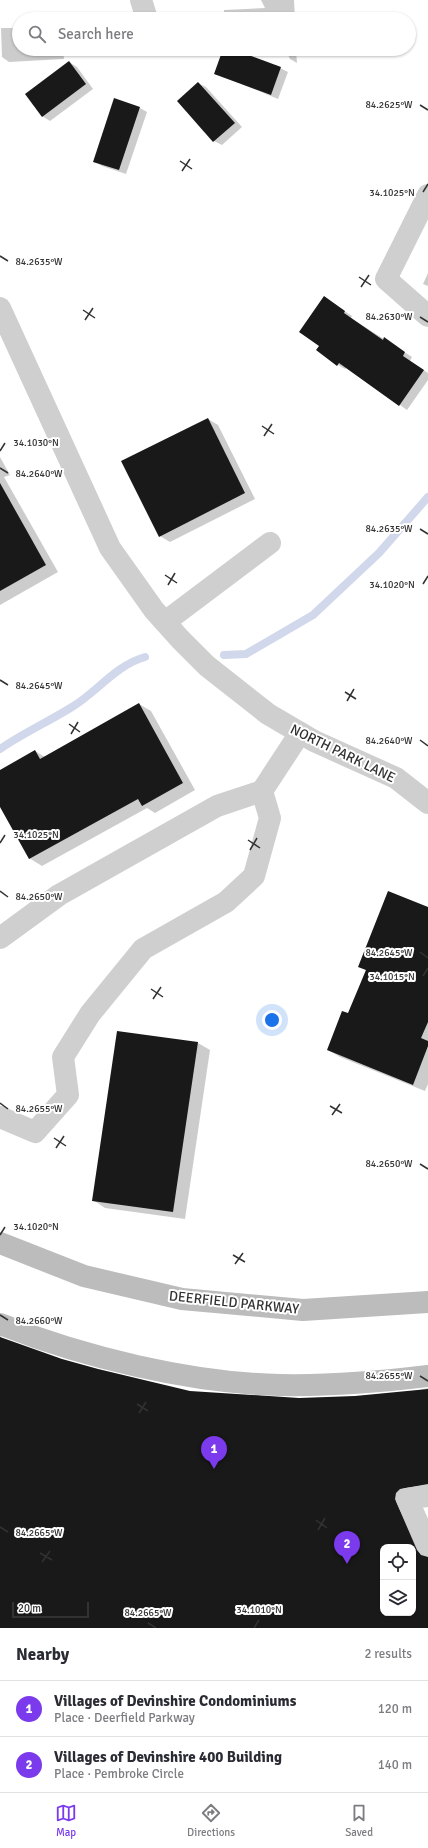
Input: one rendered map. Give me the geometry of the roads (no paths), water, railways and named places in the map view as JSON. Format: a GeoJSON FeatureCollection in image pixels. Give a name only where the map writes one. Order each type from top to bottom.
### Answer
{"type":"FeatureCollection","features":[{"type":"Feature","properties":{"kind":"main road","name":"DEERFIELD PARKWAY"},"geometry":{"type":"LineString","coordinates":[[0,1243],[84,1276],[182,1299],[303,1310],[428,1302]]}},
{"type":"Feature","properties":{"kind":"main road"},"geometry":{"type":"LineString","coordinates":[[0,1324],[32,1337],[125,1363],[210,1379],[280,1385],[380,1382],[428,1376]]}},
{"type":"Feature","properties":{"kind":"street"},"geometry":{"type":"LineString","coordinates":[[141,0],[145,12]]}},
{"type":"Feature","properties":{"kind":"street"},"geometry":{"type":"LineString","coordinates":[[428,195],[386,279],[428,316]]}},
{"type":"Feature","properties":{"kind":"street","name":"NORTH PARK LANE"},"geometry":{"type":"LineString","coordinates":[[0,308],[110,548],[131,580],[165,622],[207,666],[268,714],[314,742],[396,778],[428,803]]}},
{"type":"Feature","properties":{"kind":"street"},"geometry":{"type":"LineString","coordinates":[[165,622],[270,543]]}},
{"type":"Feature","properties":{"kind":"street"},"geometry":{"type":"LineString","coordinates":[[0,938],[59,895],[218,806],[262,791],[300,733]]}},
{"type":"Feature","properties":{"kind":"street"},"geometry":{"type":"LineString","coordinates":[[0,1117],[34,1132],[68,1094],[63,1057],[90,1014],[143,949],[226,902],[254,876],[270,818],[262,791]]}},
{"type":"Feature","properties":{"kind":"street"},"geometry":{"type":"LineString","coordinates":[[428,1496],[407,1499],[428,1545]]}},
{"type":"Feature","properties":{"kind":"waterway"},"geometry":{"type":"LineString","coordinates":[[224,655],[246,654],[313,615],[379,553],[428,497]]}},
{"type":"Feature","properties":{"kind":"waterway"},"geometry":{"type":"LineString","coordinates":[[0,749],[72,707],[125,666],[145,657]]}},
{"type":"Feature","properties":{"kind":"place","name":"Villages of Devinshire Condominiums"},"geometry":{"type":"Point","coordinates":[214,1469]}},
{"type":"Feature","properties":{"kind":"place","name":"Villages of Devinshire 400 Building"},"geometry":{"type":"Point","coordinates":[347,1564]}}]}
